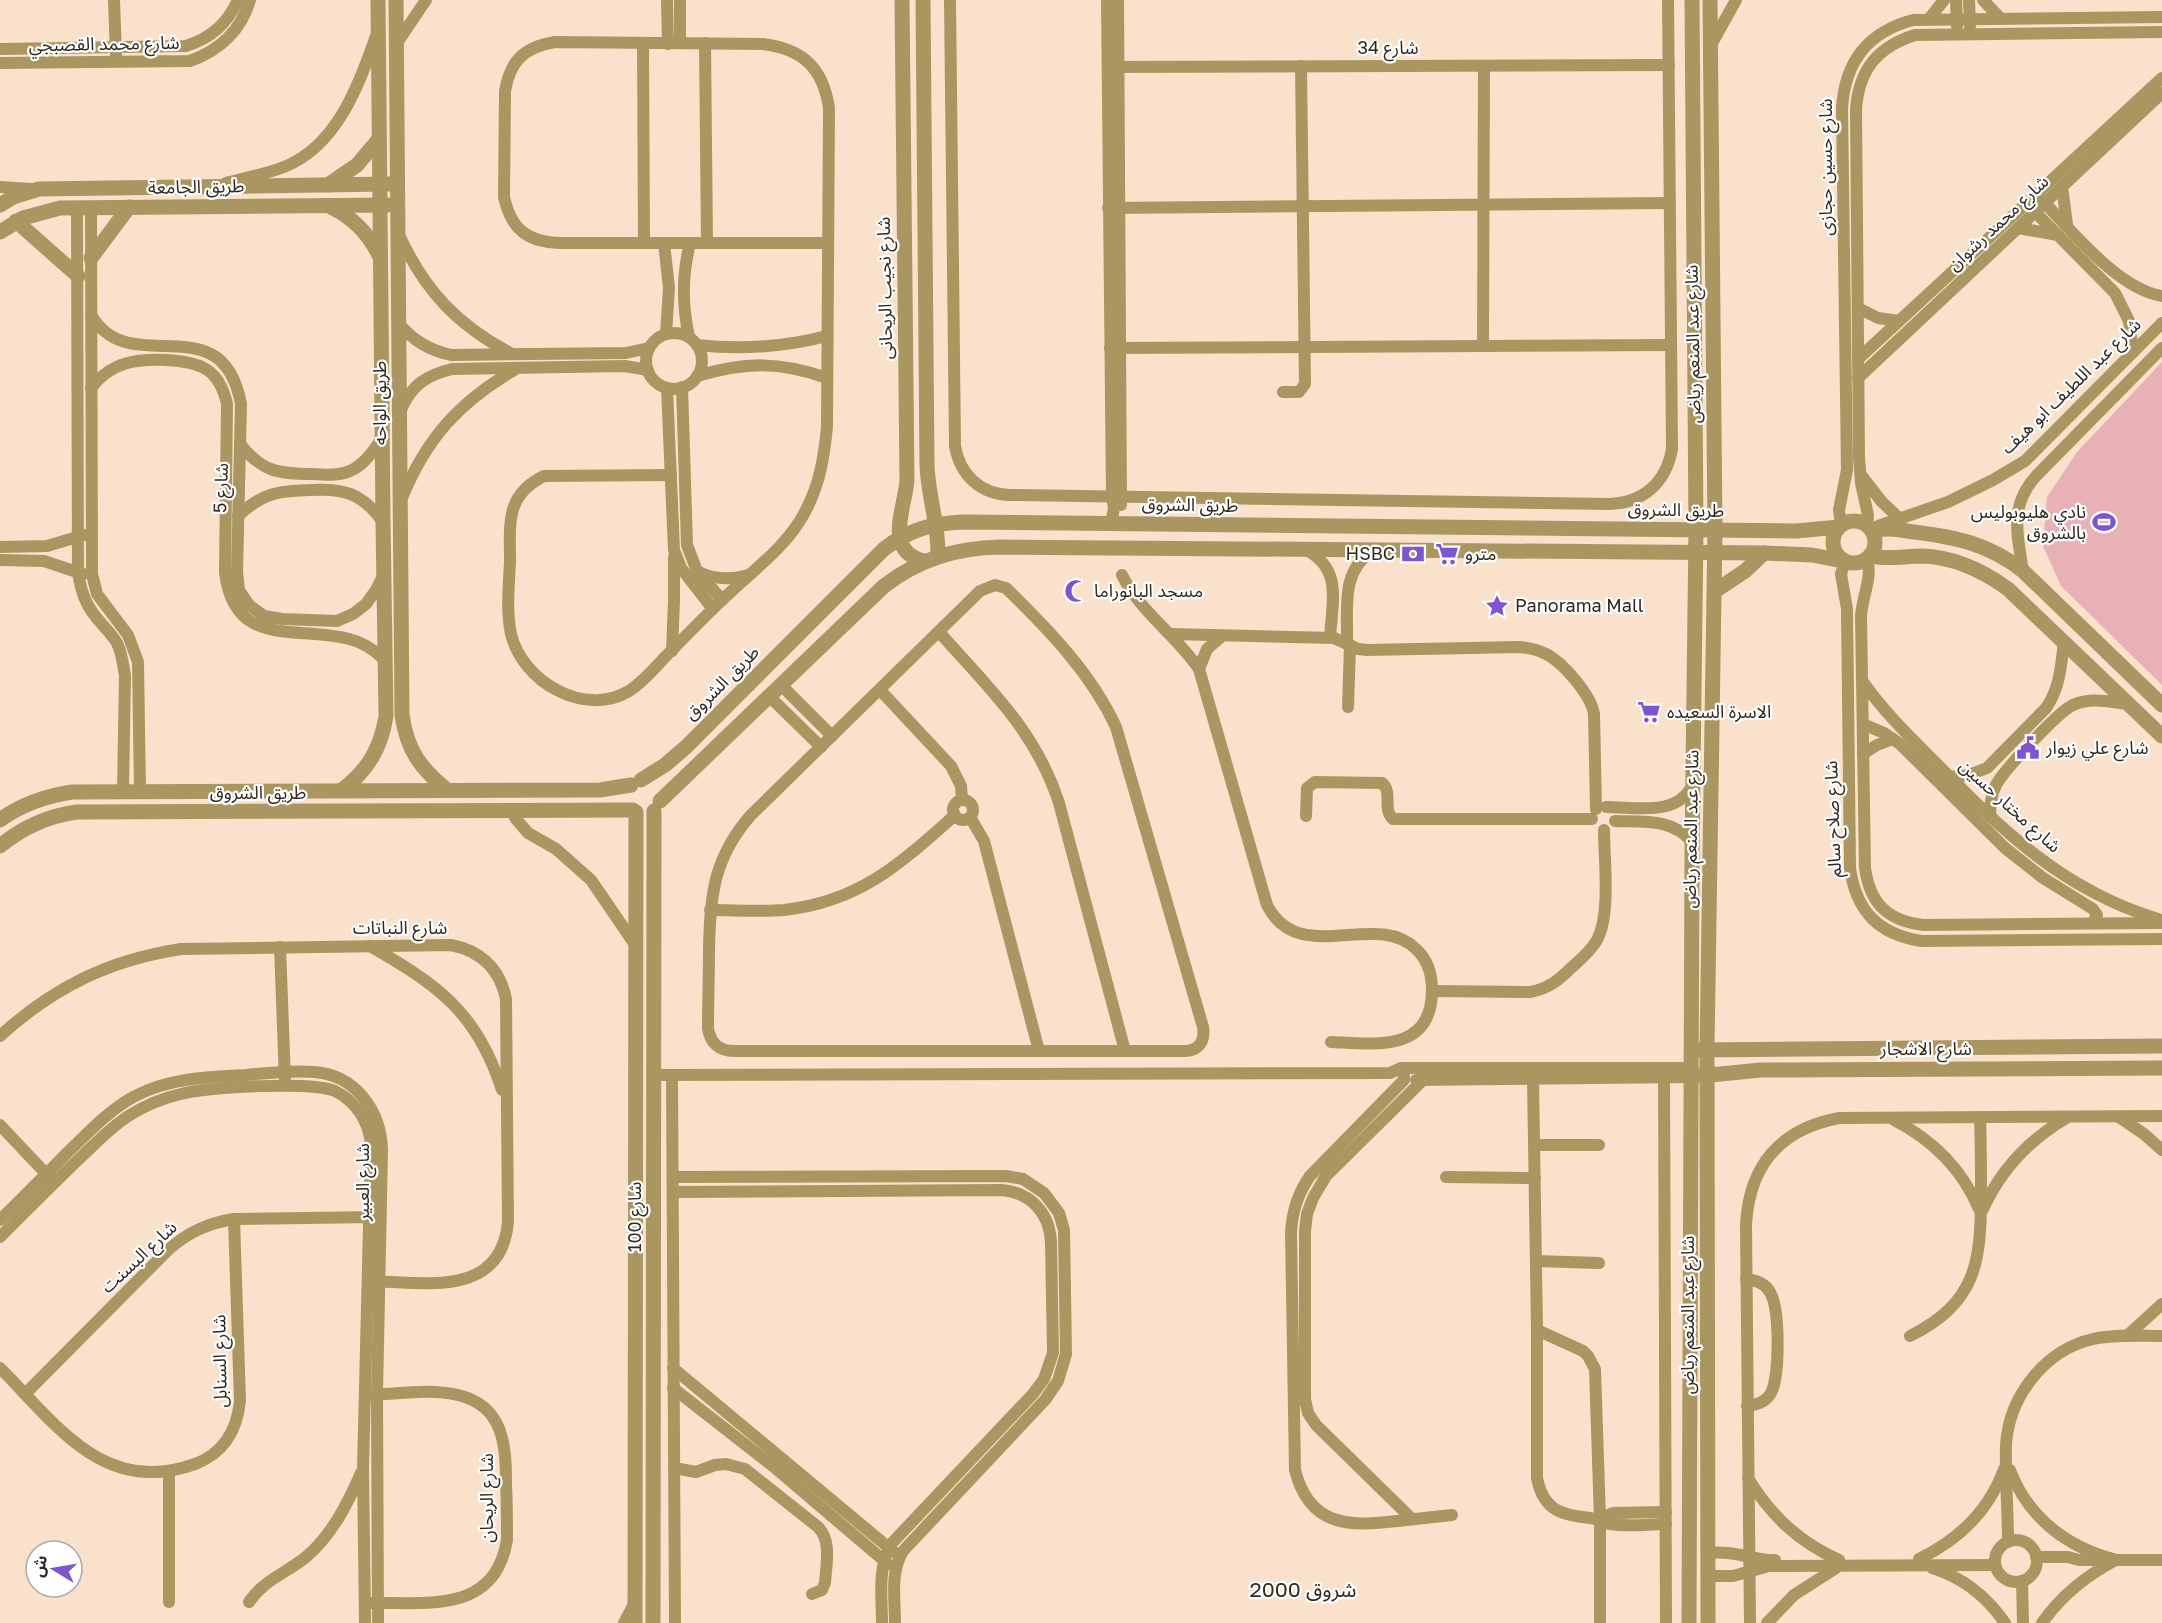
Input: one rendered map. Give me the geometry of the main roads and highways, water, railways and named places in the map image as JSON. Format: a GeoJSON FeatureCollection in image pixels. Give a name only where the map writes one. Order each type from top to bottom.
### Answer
{"type":"FeatureCollection","features":[{"type":"Feature","properties":{"kind":"place","name":"نادي هليوبوليس بالشروق"},"geometry":{"type":"Point","coordinates":[2104,522]}},
{"type":"Feature","properties":{"kind":"place","name":"HSBC"},"geometry":{"type":"Point","coordinates":[1413,554]}},
{"type":"Feature","properties":{"kind":"place","name":"مترو"},"geometry":{"type":"Point","coordinates":[1447,554]}},
{"type":"Feature","properties":{"kind":"place","name":"مسجد البانوراما"},"geometry":{"type":"Point","coordinates":[1076,591]}},
{"type":"Feature","properties":{"kind":"place","name":"Panorama Mall"},"geometry":{"type":"Point","coordinates":[1497,606]}},
{"type":"Feature","properties":{"kind":"place","name":"الاسرة السعيده"},"geometry":{"type":"Point","coordinates":[1649,712]}},
{"type":"Feature","properties":{"kind":"place","name":"شارع علي زيوار"},"geometry":{"type":"Point","coordinates":[2028,748]}},
{"type":"Feature","properties":{"kind":"district","name":"شروق 2000"},"geometry":{"type":"Point","coordinates":[1303,1590]}}]}
